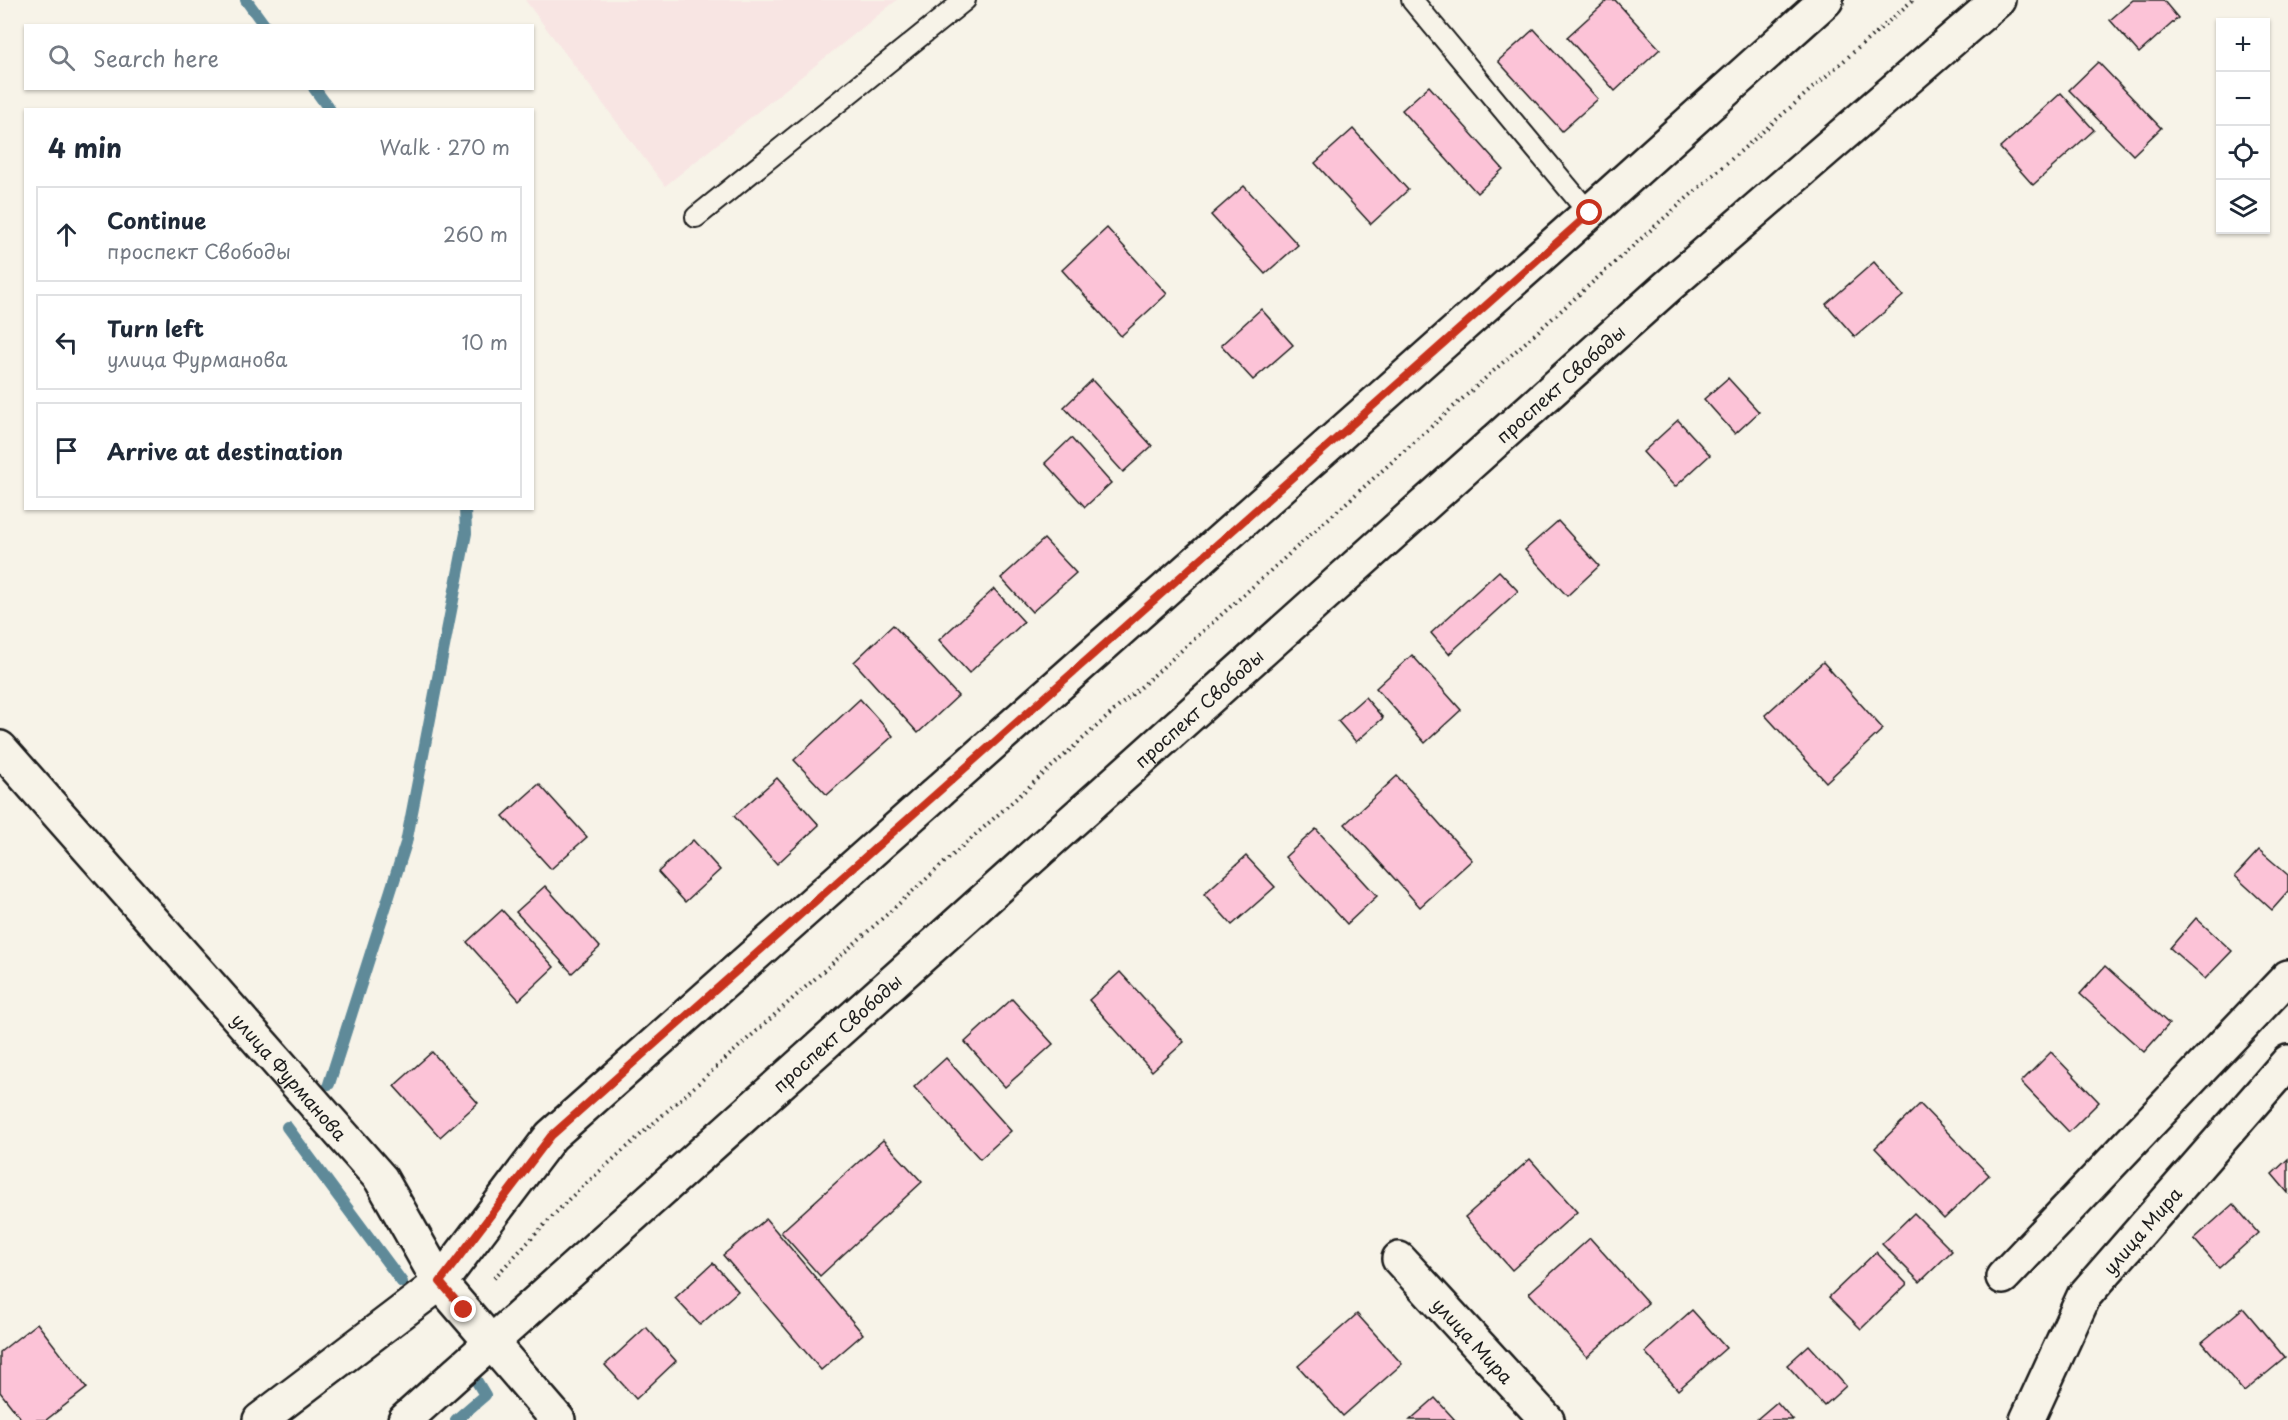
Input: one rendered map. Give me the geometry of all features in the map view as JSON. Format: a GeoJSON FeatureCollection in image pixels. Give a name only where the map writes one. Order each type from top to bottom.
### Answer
{"type":"FeatureCollection","features":[{"type":"Feature","properties":{"kind":"street"},"geometry":{"type":"LineString","coordinates":[[260,1420],[440,1282],[551,1136],[1590,213],[1826,0]]}},
{"type":"Feature","properties":{"kind":"street","name":"проспект Свободы"},"geometry":{"type":"LineString","coordinates":[[405,1420],[1649,303],[1998,0]]}},
{"type":"Feature","properties":{"kind":"street","name":"улица Фурманова"},"geometry":{"type":"LineString","coordinates":[[0,748],[381,1179],[440,1282],[558,1420]]}},
{"type":"Feature","properties":{"kind":"street"},"geometry":{"type":"LineString","coordinates":[[2003,1277],[2288,977]]}},
{"type":"Feature","properties":{"kind":"street","name":"улица Мира"},"geometry":{"type":"LineString","coordinates":[[2027,1420],[2084,1296],[2288,1062]]}},
{"type":"Feature","properties":{"kind":"street","name":"улица Мира"},"geometry":{"type":"LineString","coordinates":[[1399,1259],[1547,1420]]}},
{"type":"Feature","properties":{"kind":"lane"},"geometry":{"type":"LineString","coordinates":[[696,217],[965,0]]}},
{"type":"Feature","properties":{"kind":"lane"},"geometry":{"type":"LineString","coordinates":[[1413,0],[1590,213]]}},
{"type":"Feature","properties":{"kind":"path"},"geometry":{"type":"LineString","coordinates":[[464,1310],[578,1191],[1662,220],[1913,0]]}},
{"type":"Feature","properties":{"kind":"shaded area"},"geometry":{"type":"Polygon","coordinates":[[[525,0],[897,0],[665,186],[525,0]]]}},
{"type":"Feature","properties":{"kind":"building"},"geometry":{"type":"Polygon","coordinates":[[[1608,0],[1615,0],[1660,49],[1615,91],[1567,37],[1608,0]]]}},
{"type":"Feature","properties":{"kind":"building"},"geometry":{"type":"Polygon","coordinates":[[[2133,0],[2163,0],[2178,18],[2139,53],[2110,20],[2133,0]]]}},
{"type":"Feature","properties":{"kind":"building"},"geometry":{"type":"Polygon","coordinates":[[[1534,29],[1598,99],[1562,131],[1498,61],[1534,29]]]}},
{"type":"Feature","properties":{"kind":"building"},"geometry":{"type":"Polygon","coordinates":[[[2098,62],[2161,128],[2133,155],[2069,90],[2098,62]]]}},
{"type":"Feature","properties":{"kind":"building"},"geometry":{"type":"Polygon","coordinates":[[[1429,86],[1503,169],[1477,193],[1402,110],[1429,86]]]}},
{"type":"Feature","properties":{"kind":"building"},"geometry":{"type":"Polygon","coordinates":[[[2061,93],[2094,130],[2033,185],[2000,148],[2061,93]]]}},
{"type":"Feature","properties":{"kind":"building"},"geometry":{"type":"Polygon","coordinates":[[[1353,129],[1408,190],[1371,224],[1315,163],[1353,129]]]}},
{"type":"Feature","properties":{"kind":"building"},"geometry":{"type":"Polygon","coordinates":[[[1244,186],[1298,245],[1265,274],[1211,215],[1244,186]]]}},
{"type":"Feature","properties":{"kind":"building"},"geometry":{"type":"Polygon","coordinates":[[[1107,228],[1167,294],[1121,336],[1062,270],[1107,228]]]}},
{"type":"Feature","properties":{"kind":"building"},"geometry":{"type":"Polygon","coordinates":[[[1874,262],[1903,296],[1855,337],[1826,304],[1874,262]]]}},
{"type":"Feature","properties":{"kind":"building"},"geometry":{"type":"Polygon","coordinates":[[[1261,309],[1293,345],[1253,380],[1221,345],[1261,309]]]}},
{"type":"Feature","properties":{"kind":"building"},"geometry":{"type":"Polygon","coordinates":[[[1728,378],[1759,412],[1735,434],[1704,399],[1728,378]]]}},
{"type":"Feature","properties":{"kind":"building"},"geometry":{"type":"Polygon","coordinates":[[[1092,380],[1152,446],[1123,472],[1064,407],[1092,380]]]}},
{"type":"Feature","properties":{"kind":"building"},"geometry":{"type":"Polygon","coordinates":[[[1678,420],[1710,455],[1675,487],[1643,452],[1678,420]]]}},
{"type":"Feature","properties":{"kind":"building"},"geometry":{"type":"Polygon","coordinates":[[[1071,438],[1111,483],[1085,507],[1045,463],[1071,438]]]}},
{"type":"Feature","properties":{"kind":"building"},"geometry":{"type":"Polygon","coordinates":[[[1558,521],[1599,566],[1567,596],[1525,550],[1558,521]]]}},
{"type":"Feature","properties":{"kind":"building"},"geometry":{"type":"Polygon","coordinates":[[[1044,539],[1076,573],[1032,612],[1001,578],[1044,539]]]}},
{"type":"Feature","properties":{"kind":"building"},"geometry":{"type":"Polygon","coordinates":[[[1499,571],[1518,591],[1449,654],[1431,633],[1499,571]]]}},
{"type":"Feature","properties":{"kind":"building"},"geometry":{"type":"Polygon","coordinates":[[[994,589],[1024,622],[969,673],[939,640],[994,589]]]}},
{"type":"Feature","properties":{"kind":"building"},"geometry":{"type":"Polygon","coordinates":[[[893,625],[958,696],[918,733],[854,662],[893,625]]]}},
{"type":"Feature","properties":{"kind":"building"},"geometry":{"type":"Polygon","coordinates":[[[1412,655],[1461,710],[1425,743],[1376,688],[1412,655]]]}},
{"type":"Feature","properties":{"kind":"building"},"geometry":{"type":"Polygon","coordinates":[[[1823,662],[1883,729],[1826,782],[1765,715],[1823,662]]]}},
{"type":"Feature","properties":{"kind":"building"},"geometry":{"type":"Polygon","coordinates":[[[1365,697],[1383,718],[1356,742],[1338,721],[1365,697]]]}},
{"type":"Feature","properties":{"kind":"building"},"geometry":{"type":"Polygon","coordinates":[[[860,699],[893,736],[827,795],[794,760],[860,699]]]}},
{"type":"Feature","properties":{"kind":"building"},"geometry":{"type":"Polygon","coordinates":[[[1397,776],[1472,860],[1420,907],[1345,824],[1397,776]]]}},
{"type":"Feature","properties":{"kind":"building"},"geometry":{"type":"Polygon","coordinates":[[[777,778],[819,825],[777,864],[734,816],[777,778]]]}},
{"type":"Feature","properties":{"kind":"building"},"geometry":{"type":"Polygon","coordinates":[[[539,784],[587,837],[551,869],[503,816],[539,784]]]}},
{"type":"Feature","properties":{"kind":"building"},"geometry":{"type":"Polygon","coordinates":[[[1316,829],[1377,896],[1347,924],[1285,857],[1316,829]]]}},
{"type":"Feature","properties":{"kind":"building"},"geometry":{"type":"Polygon","coordinates":[[[693,840],[720,870],[685,902],[658,872],[693,840]]]}},
{"type":"Feature","properties":{"kind":"building"},"geometry":{"type":"Polygon","coordinates":[[[2259,850],[2288,875],[2288,892],[2272,910],[2235,876],[2259,850]]]}},
{"type":"Feature","properties":{"kind":"building"},"geometry":{"type":"Polygon","coordinates":[[[1246,856],[1275,887],[1232,925],[1204,894],[1246,856]]]}},
{"type":"Feature","properties":{"kind":"building"},"geometry":{"type":"Polygon","coordinates":[[[545,886],[600,947],[572,973],[516,912],[545,886]]]}},
{"type":"Feature","properties":{"kind":"building"},"geometry":{"type":"Polygon","coordinates":[[[502,910],[554,967],[519,1000],[467,942],[502,910]]]}},
{"type":"Feature","properties":{"kind":"building"},"geometry":{"type":"Polygon","coordinates":[[[2196,918],[2232,951],[2205,979],[2170,948],[2196,918]]]}},
{"type":"Feature","properties":{"kind":"building"},"geometry":{"type":"Polygon","coordinates":[[[2105,966],[2169,1024],[2144,1052],[2080,994],[2105,966]]]}},
{"type":"Feature","properties":{"kind":"building"},"geometry":{"type":"Polygon","coordinates":[[[1120,972],[1184,1042],[1152,1071],[1089,1000],[1120,972]]]}},
{"type":"Feature","properties":{"kind":"building"},"geometry":{"type":"Polygon","coordinates":[[[1012,999],[1053,1044],[1005,1087],[965,1042],[1012,999]]]}},
{"type":"Feature","properties":{"kind":"building"},"geometry":{"type":"Polygon","coordinates":[[[432,1052],[478,1103],[440,1137],[394,1086],[432,1052]]]}},
{"type":"Feature","properties":{"kind":"building"},"geometry":{"type":"Polygon","coordinates":[[[2051,1052],[2099,1102],[2069,1132],[2021,1082],[2051,1052]]]}},
{"type":"Feature","properties":{"kind":"building"},"geometry":{"type":"Polygon","coordinates":[[[946,1058],[1011,1131],[980,1159],[914,1087],[946,1058]]]}},
{"type":"Feature","properties":{"kind":"building"},"geometry":{"type":"Polygon","coordinates":[[[1920,1104],[1989,1175],[1944,1219],[1875,1148],[1920,1104]]]}},
{"type":"Feature","properties":{"kind":"building"},"geometry":{"type":"Polygon","coordinates":[[[883,1140],[922,1182],[820,1276],[781,1232],[883,1140]]]}},
{"type":"Feature","properties":{"kind":"building"},"geometry":{"type":"Polygon","coordinates":[[[1530,1159],[1577,1212],[1512,1270],[1465,1217],[1530,1159]]]}},
{"type":"Feature","properties":{"kind":"building"},"geometry":{"type":"Polygon","coordinates":[[[2288,1159],[2288,1193],[2272,1174],[2288,1159]]]}},
{"type":"Feature","properties":{"kind":"building"},"geometry":{"type":"Polygon","coordinates":[[[2233,1204],[2258,1233],[2219,1268],[2194,1239],[2233,1204]]]}},
{"type":"Feature","properties":{"kind":"building"},"geometry":{"type":"Polygon","coordinates":[[[1914,1213],[1952,1251],[1920,1282],[1882,1244],[1914,1213]]]}},
{"type":"Feature","properties":{"kind":"building"},"geometry":{"type":"Polygon","coordinates":[[[766,1219],[863,1334],[821,1370],[723,1255],[766,1219]]]}},
{"type":"Feature","properties":{"kind":"building"},"geometry":{"type":"Polygon","coordinates":[[[1590,1238],[1648,1303],[1587,1357],[1529,1293],[1590,1238]]]}},
{"type":"Feature","properties":{"kind":"building"},"geometry":{"type":"Polygon","coordinates":[[[1876,1252],[1907,1284],[1861,1329],[1829,1297],[1876,1252]]]}},
{"type":"Feature","properties":{"kind":"building"},"geometry":{"type":"Polygon","coordinates":[[[713,1263],[738,1291],[700,1325],[675,1298],[713,1263]]]}},
{"type":"Feature","properties":{"kind":"building"},"geometry":{"type":"Polygon","coordinates":[[[2243,1308],[2285,1358],[2244,1392],[2202,1342],[2243,1308]]]}},
{"type":"Feature","properties":{"kind":"building"},"geometry":{"type":"Polygon","coordinates":[[[1692,1310],[1726,1348],[1678,1390],[1645,1352],[1692,1310]]]}},
{"type":"Feature","properties":{"kind":"building"},"geometry":{"type":"Polygon","coordinates":[[[1357,1314],[1402,1364],[1343,1416],[1298,1366],[1357,1314]]]}},
{"type":"Feature","properties":{"kind":"building"},"geometry":{"type":"Polygon","coordinates":[[[37,1323],[87,1388],[46,1420],[22,1420],[0,1392],[0,1352],[37,1323]]]}},
{"type":"Feature","properties":{"kind":"building"},"geometry":{"type":"Polygon","coordinates":[[[646,1327],[676,1361],[636,1399],[605,1365],[646,1327]]]}},
{"type":"Feature","properties":{"kind":"building"},"geometry":{"type":"Polygon","coordinates":[[[1809,1345],[1846,1386],[1824,1406],[1787,1365],[1809,1345]]]}},
{"type":"Feature","properties":{"kind":"building"},"geometry":{"type":"Polygon","coordinates":[[[1435,1398],[1455,1420],[1410,1420],[1435,1398]]]}},
{"type":"Feature","properties":{"kind":"building"},"geometry":{"type":"Polygon","coordinates":[[[1777,1402],[1793,1420],[1756,1420],[1777,1402]]]}},
{"type":"Feature","properties":{"kind":"waterway"},"geometry":{"type":"LineString","coordinates":[[246,0],[264,24]]}},
{"type":"Feature","properties":{"kind":"waterway"},"geometry":{"type":"LineString","coordinates":[[315,90],[329,108]]}},
{"type":"Feature","properties":{"kind":"waterway"},"geometry":{"type":"LineString","coordinates":[[329,1084],[406,843],[466,533],[465,510]]}},
{"type":"Feature","properties":{"kind":"waterway"},"geometry":{"type":"LineString","coordinates":[[287,1127],[402,1282]]}},
{"type":"Feature","properties":{"kind":"waterway"},"geometry":{"type":"LineString","coordinates":[[456,1420],[485,1395],[476,1380]]}},
{"type":"Feature","properties":{"kind":"route"},"geometry":{"type":"LineString","coordinates":[[464,1310],[440,1282],[551,1136],[1590,213]]}}]}
